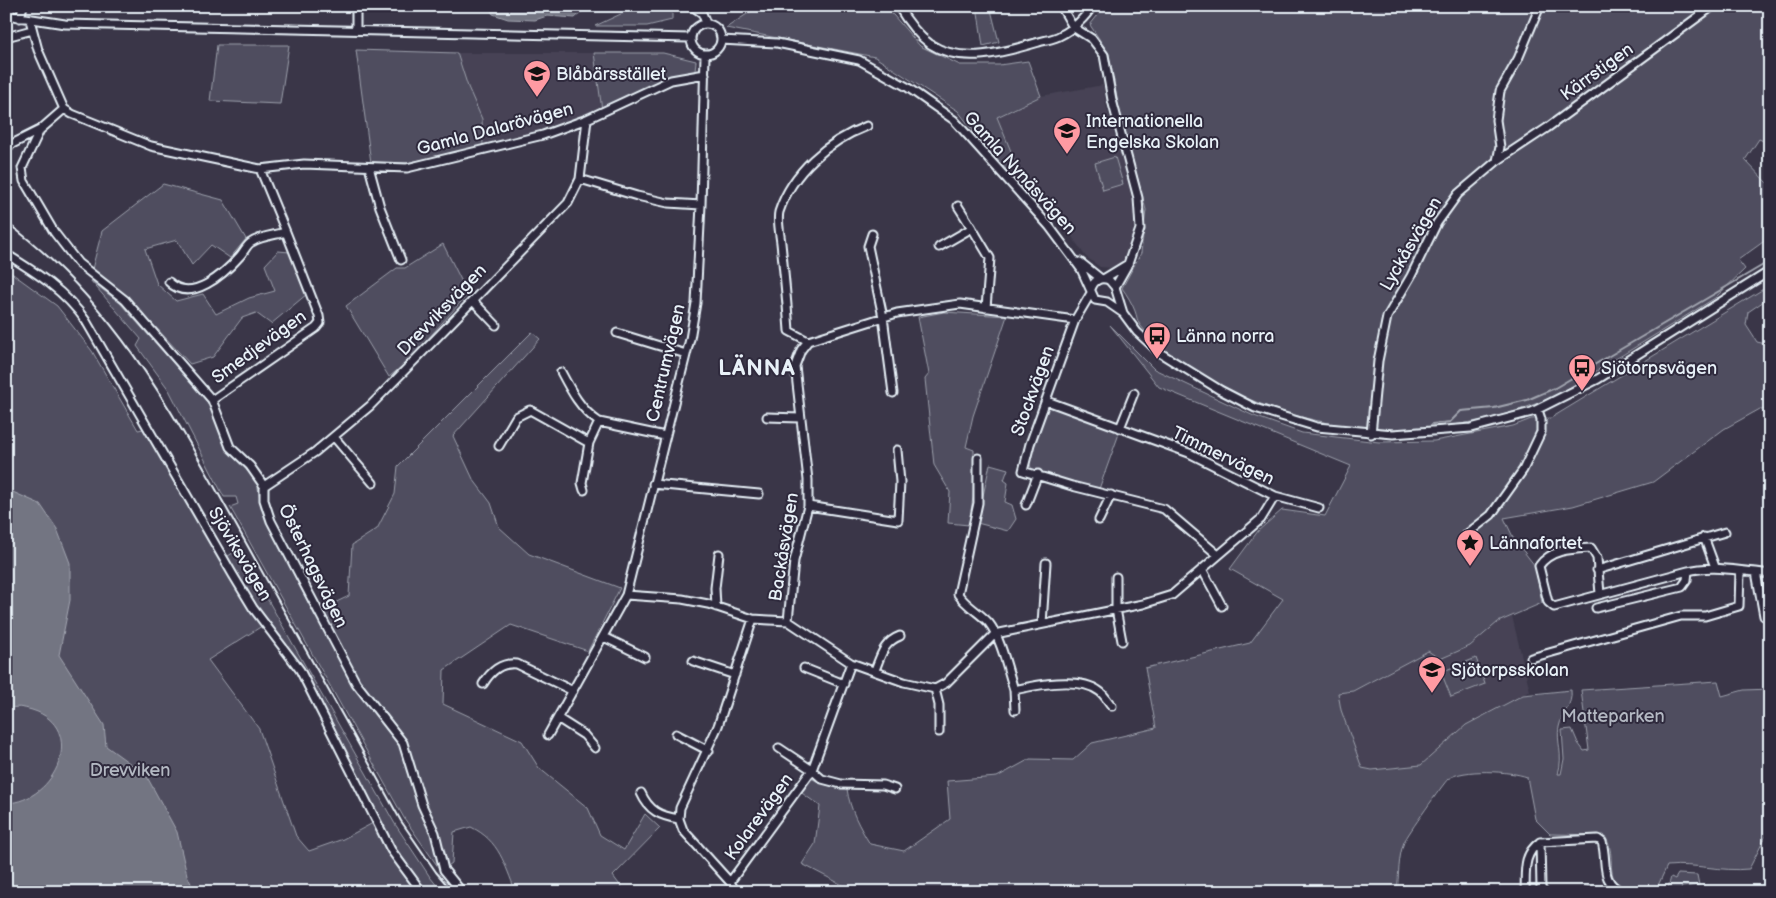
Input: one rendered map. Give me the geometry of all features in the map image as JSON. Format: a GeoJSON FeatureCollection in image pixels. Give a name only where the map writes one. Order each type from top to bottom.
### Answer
{"type":"FeatureCollection","features":[{"type":"Feature","properties":{"kind":"street"},"geometry":{"type":"LineString","coordinates":[[20,18],[23,6]]}},
{"type":"Feature","properties":{"kind":"street"},"geometry":{"type":"LineString","coordinates":[[356,6],[356,30]]}},
{"type":"Feature","properties":{"kind":"street"},"geometry":{"type":"LineString","coordinates":[[690,38],[694,49],[705,54],[716,51],[721,40],[719,31],[706,23],[702,13],[692,6]]}},
{"type":"Feature","properties":{"kind":"street"},"geometry":{"type":"LineString","coordinates":[[898,6],[911,28],[931,44],[947,52],[969,55],[990,55],[1061,36],[1073,27],[1092,6]]}},
{"type":"Feature","properties":{"kind":"street"},"geometry":{"type":"LineString","coordinates":[[1061,6],[1073,27],[1092,39],[1104,55],[1112,100],[1138,198],[1140,228],[1128,264],[1111,300],[1098,302]]}},
{"type":"Feature","properties":{"kind":"street"},"geometry":{"type":"LineString","coordinates":[[1496,160],[1500,147],[1496,123],[1500,91],[1518,60],[1540,6]]}},
{"type":"Feature","properties":{"kind":"street","name":"Kärrstigen"},"geometry":{"type":"LineString","coordinates":[[1496,160],[1547,128],[1713,6]]}},
{"type":"Feature","properties":{"kind":"street"},"geometry":{"type":"LineString","coordinates":[[6,15],[65,24],[690,38]]}},
{"type":"Feature","properties":{"kind":"street"},"geometry":{"type":"LineString","coordinates":[[6,147],[40,130],[64,109],[38,50],[30,20]]}},
{"type":"Feature","properties":{"kind":"street"},"geometry":{"type":"LineString","coordinates":[[690,38],[697,26],[706,23]]}},
{"type":"Feature","properties":{"kind":"street"},"geometry":{"type":"LineString","coordinates":[[6,37],[32,30]]}},
{"type":"Feature","properties":{"kind":"street","name":"Gamla Nynäsvägen"},"geometry":{"type":"LineString","coordinates":[[721,40],[777,42],[860,60],[907,86],[954,120],[1072,255],[1088,280],[1091,291],[1098,302]]}},
{"type":"Feature","properties":{"kind":"street","name":"Centrumvägen"},"geometry":{"type":"LineString","coordinates":[[548,735],[559,719],[626,595],[686,354],[696,304],[705,54]]}},
{"type":"Feature","properties":{"kind":"street","name":"Gamla Dalarövägen"},"geometry":{"type":"LineString","coordinates":[[64,109],[151,146],[260,168],[304,164],[407,168],[508,145],[587,119],[671,80],[705,74]]}},
{"type":"Feature","properties":{"kind":"street","name":"Drevviksvägen"},"geometry":{"type":"LineString","coordinates":[[264,486],[334,437],[370,406],[568,203],[580,179],[587,119]]}},
{"type":"Feature","properties":{"kind":"street"},"geometry":{"type":"LineString","coordinates":[[867,126],[828,147],[805,167],[778,214],[789,331],[808,341],[896,313],[960,304],[1075,320]]}},
{"type":"Feature","properties":{"kind":"street","name":"Österhagsvägen"},"geometry":{"type":"LineString","coordinates":[[40,130],[22,168],[24,181],[54,232],[78,263],[125,300],[212,400],[230,447],[250,466],[264,486],[264,500],[271,521],[356,683],[403,743],[422,805],[436,833],[444,870],[462,892]]}},
{"type":"Feature","properties":{"kind":"street","name":"Lyckåsvägen"},"geometry":{"type":"LineString","coordinates":[[1372,434],[1378,360],[1387,317],[1411,276],[1437,223],[1458,194],[1496,160]]}},
{"type":"Feature","properties":{"kind":"street"},"geometry":{"type":"LineString","coordinates":[[369,167],[380,207],[401,260]]}},
{"type":"Feature","properties":{"kind":"street","name":"Smedjevägen"},"geometry":{"type":"LineString","coordinates":[[212,400],[320,323],[260,168]]}},
{"type":"Feature","properties":{"kind":"street"},"geometry":{"type":"LineString","coordinates":[[580,179],[668,203],[701,205]]}},
{"type":"Feature","properties":{"kind":"street"},"geometry":{"type":"LineString","coordinates":[[958,206],[990,258],[986,308]]}},
{"type":"Feature","properties":{"kind":"street"},"geometry":{"type":"LineString","coordinates":[[939,247],[972,228]]}},
{"type":"Feature","properties":{"kind":"street"},"geometry":{"type":"LineString","coordinates":[[169,282],[175,288],[188,292],[204,286],[229,267],[252,242],[286,232]]}},
{"type":"Feature","properties":{"kind":"street"},"geometry":{"type":"LineString","coordinates":[[872,234],[868,246],[883,317],[893,393]]}},
{"type":"Feature","properties":{"kind":"street","name":"Sjöviksvägen"},"geometry":{"type":"LineString","coordinates":[[6,254],[48,280],[73,302],[86,320],[113,370],[253,608],[289,652],[300,670],[391,850],[422,892]]}},
{"type":"Feature","properties":{"kind":"street","name":"Gamla Nynäsvägen"},"geometry":{"type":"LineString","coordinates":[[1072,255],[1102,278],[1109,280],[1115,289],[1124,313],[1137,332],[1160,354],[1220,390],[1255,408],[1317,427],[1372,434],[1472,428],[1538,410],[1598,379],[1770,271]]}},
{"type":"Feature","properties":{"kind":"street"},"geometry":{"type":"LineString","coordinates":[[1091,291],[1092,284],[1128,264]]}},
{"type":"Feature","properties":{"kind":"street","name":"Stockvägen"},"geometry":{"type":"LineString","coordinates":[[1091,291],[1075,320],[1030,444],[1023,471],[1164,510],[1218,555]]}},
{"type":"Feature","properties":{"kind":"street"},"geometry":{"type":"LineString","coordinates":[[472,301],[496,325]]}},
{"type":"Feature","properties":{"kind":"street","name":"Stockvägen"},"geometry":{"type":"LineString","coordinates":[[1082,310],[1098,302]]}},
{"type":"Feature","properties":{"kind":"street","name":"Gamla Nynäsvägen"},"geometry":{"type":"LineString","coordinates":[[1107,302],[1124,313]]}},
{"type":"Feature","properties":{"kind":"street"},"geometry":{"type":"LineString","coordinates":[[617,333],[686,354]]}},
{"type":"Feature","properties":{"kind":"street","name":"Backåsvägen"},"geometry":{"type":"LineString","coordinates":[[788,621],[794,561],[808,506],[808,480],[795,366],[801,350],[808,341]]}},
{"type":"Feature","properties":{"kind":"street"},"geometry":{"type":"LineString","coordinates":[[561,372],[569,388],[588,415],[599,422],[665,436]]}},
{"type":"Feature","properties":{"kind":"street"},"geometry":{"type":"LineString","coordinates":[[1120,428],[1134,393]]}},
{"type":"Feature","properties":{"kind":"street","name":"Timmervägen"},"geometry":{"type":"LineString","coordinates":[[995,634],[1163,599],[1179,589],[1261,519],[1275,501],[1189,453],[1047,401]]}},
{"type":"Feature","properties":{"kind":"street"},"geometry":{"type":"LineString","coordinates":[[499,446],[516,417],[530,410],[589,443]]}},
{"type":"Feature","properties":{"kind":"street"},"geometry":{"type":"LineString","coordinates":[[1467,534],[1491,515],[1523,470],[1541,432],[1541,419],[1538,410]]}},
{"type":"Feature","properties":{"kind":"street"},"geometry":{"type":"LineString","coordinates":[[767,417],[800,418]]}},
{"type":"Feature","properties":{"kind":"street"},"geometry":{"type":"LineString","coordinates":[[584,490],[582,483],[589,443],[599,422]]}},
{"type":"Feature","properties":{"kind":"street"},"geometry":{"type":"LineString","coordinates":[[334,437],[373,483]]}},
{"type":"Feature","properties":{"kind":"street"},"geometry":{"type":"LineString","coordinates":[[808,506],[898,520],[900,482],[897,450]]}},
{"type":"Feature","properties":{"kind":"street"},"geometry":{"type":"LineString","coordinates":[[978,458],[978,503],[958,594],[963,602],[989,623],[995,634],[1014,690],[1015,710]]}},
{"type":"Feature","properties":{"kind":"street"},"geometry":{"type":"LineString","coordinates":[[1026,505],[1038,474]]}},
{"type":"Feature","properties":{"kind":"street"},"geometry":{"type":"LineString","coordinates":[[653,484],[759,494]]}},
{"type":"Feature","properties":{"kind":"street"},"geometry":{"type":"LineString","coordinates":[[1099,520],[1111,495]]}},
{"type":"Feature","properties":{"kind":"street"},"geometry":{"type":"LineString","coordinates":[[1275,501],[1319,508]]}},
{"type":"Feature","properties":{"kind":"street"},"geometry":{"type":"LineString","coordinates":[[1597,570],[1725,532]]}},
{"type":"Feature","properties":{"kind":"street"},"geometry":{"type":"LineString","coordinates":[[1704,537],[1716,568]]}},
{"type":"Feature","properties":{"kind":"street"},"geometry":{"type":"LineString","coordinates":[[1600,594],[1597,558],[1591,548],[1565,550],[1545,557],[1539,566],[1548,602],[1554,607],[1688,570],[1716,568],[1770,574]]}},
{"type":"Feature","properties":{"kind":"street"},"geometry":{"type":"LineString","coordinates":[[716,607],[715,588],[719,554]]}},
{"type":"Feature","properties":{"kind":"street"},"geometry":{"type":"LineString","coordinates":[[1042,624],[1046,563]]}},
{"type":"Feature","properties":{"kind":"street"},"geometry":{"type":"LineString","coordinates":[[1202,569],[1222,606]]}},
{"type":"Feature","properties":{"kind":"street"},"geometry":{"type":"LineString","coordinates":[[1596,608],[1682,587],[1687,580],[1688,570]]}},
{"type":"Feature","properties":{"kind":"street"},"geometry":{"type":"LineString","coordinates":[[1531,658],[1681,616],[1705,616],[1739,606],[1740,571]]}},
{"type":"Feature","properties":{"kind":"street"},"geometry":{"type":"LineString","coordinates":[[1756,572],[1764,616]]}},
{"type":"Feature","properties":{"kind":"street"},"geometry":{"type":"LineString","coordinates":[[1116,577],[1116,609],[1122,641]]}},
{"type":"Feature","properties":{"kind":"street"},"geometry":{"type":"LineString","coordinates":[[626,595],[682,600],[716,607],[753,619],[788,621],[851,662],[904,682],[935,689],[946,683],[995,634]]}},
{"type":"Feature","properties":{"kind":"street"},"geometry":{"type":"LineString","coordinates":[[736,892],[730,882],[683,830],[679,819],[680,808],[709,751],[753,619]]}},
{"type":"Feature","properties":{"kind":"street"},"geometry":{"type":"LineString","coordinates":[[875,670],[885,645],[891,639],[900,636]]}},
{"type":"Feature","properties":{"kind":"street"},"geometry":{"type":"LineString","coordinates":[[604,637],[645,657]]}},
{"type":"Feature","properties":{"kind":"street"},"geometry":{"type":"LineString","coordinates":[[693,661],[735,675]]}},
{"type":"Feature","properties":{"kind":"street","name":"Kolarevägen"},"geometry":{"type":"LineString","coordinates":[[730,882],[812,770],[851,662]]}},
{"type":"Feature","properties":{"kind":"street"},"geometry":{"type":"LineString","coordinates":[[484,684],[491,672],[508,663],[517,664],[573,691]]}},
{"type":"Feature","properties":{"kind":"street"},"geometry":{"type":"LineString","coordinates":[[804,668],[844,684]]}},
{"type":"Feature","properties":{"kind":"street"},"geometry":{"type":"LineString","coordinates":[[1014,690],[1056,683],[1086,686],[1099,691],[1112,706]]}},
{"type":"Feature","properties":{"kind":"street"},"geometry":{"type":"LineString","coordinates":[[935,689],[939,705],[939,732]]}},
{"type":"Feature","properties":{"kind":"street"},"geometry":{"type":"LineString","coordinates":[[559,719],[584,735],[595,748]]}},
{"type":"Feature","properties":{"kind":"street"},"geometry":{"type":"LineString","coordinates":[[676,734],[709,751]]}},
{"type":"Feature","properties":{"kind":"street","name":"Kolarevägen"},"geometry":{"type":"LineString","coordinates":[[778,748],[812,770]]}},
{"type":"Feature","properties":{"kind":"street"},"geometry":{"type":"LineString","coordinates":[[812,770],[822,779],[841,784],[883,785],[895,790]]}},
{"type":"Feature","properties":{"kind":"street"},"geometry":{"type":"LineString","coordinates":[[641,793],[645,803],[660,816],[679,819]]}},
{"type":"Feature","properties":{"kind":"street"},"geometry":{"type":"LineString","coordinates":[[1526,892],[1526,860],[1531,849],[1540,842],[1598,839],[1602,842],[1605,876],[1620,891]]}},
{"type":"Feature","properties":{"kind":"street"},"geometry":{"type":"LineString","coordinates":[[1540,842],[1541,888],[1544,892]]}},
{"type":"Feature","properties":{"kind":"street"},"geometry":{"type":"LineString","coordinates":[[1588,892],[1620,891]]}},
{"type":"Feature","properties":{"kind":"shaded area","name":"Blåbärsstället"},"geometry":{"type":"Polygon","coordinates":[[[457,53],[594,53],[602,110],[582,120],[483,146],[482,119],[468,87],[457,53]]]}},
{"type":"Feature","properties":{"kind":"shaded area","name":"Internationella Engelska Skolan"},"geometry":{"type":"Polygon","coordinates":[[[1103,85],[1106,105],[1133,197],[1134,226],[1126,261],[1113,268],[1100,267],[1086,257],[1063,224],[1028,193],[997,117],[1041,96],[1103,85]]]}},
{"type":"Feature","properties":{"kind":"shaded area","name":"Sjötorpsskolan"},"geometry":{"type":"Polygon","coordinates":[[[1512,616],[1530,691],[1466,725],[1421,765],[1372,770],[1362,769],[1341,710],[1338,693],[1354,691],[1428,651],[1440,659],[1470,646],[1498,622],[1512,616]]]}},
{"type":"Feature","properties":{"kind":"green space"},"geometry":{"type":"Polygon","coordinates":[[[638,6],[672,6],[672,20],[647,26],[595,26],[638,6]]]}},
{"type":"Feature","properties":{"kind":"green space"},"geometry":{"type":"Polygon","coordinates":[[[753,6],[812,6],[812,11],[887,8],[920,46],[960,65],[999,65],[1028,61],[1041,96],[997,117],[1028,193],[988,150],[958,111],[875,57],[726,28],[753,10],[753,6]]]}},
{"type":"Feature","properties":{"kind":"green space"},"geometry":{"type":"Polygon","coordinates":[[[977,6],[990,6],[999,42],[983,46],[977,6]]]}},
{"type":"Feature","properties":{"kind":"green space"},"geometry":{"type":"Polygon","coordinates":[[[1105,6],[1770,6],[1770,144],[1759,139],[1745,160],[1767,183],[1770,179],[1770,237],[1738,260],[1745,269],[1715,298],[1559,394],[1515,411],[1470,422],[1423,428],[1376,428],[1329,423],[1284,412],[1240,395],[1199,373],[1168,352],[1140,325],[1128,296],[1122,288],[1141,253],[1146,210],[1118,104],[1109,54],[1090,25],[1105,6]]]}},
{"type":"Feature","properties":{"kind":"green space"},"geometry":{"type":"Polygon","coordinates":[[[217,45],[289,45],[280,104],[210,101],[217,45]]]}},
{"type":"Feature","properties":{"kind":"green space"},"geometry":{"type":"Polygon","coordinates":[[[356,50],[457,53],[468,87],[482,119],[483,146],[407,163],[371,163],[356,50]]]}},
{"type":"Feature","properties":{"kind":"green space"},"geometry":{"type":"Polygon","coordinates":[[[594,53],[663,53],[696,61],[695,71],[671,77],[602,110],[594,53]]]}},
{"type":"Feature","properties":{"kind":"green space"},"geometry":{"type":"Polygon","coordinates":[[[1115,157],[1123,184],[1103,190],[1095,163],[1115,157]]]}},
{"type":"Feature","properties":{"kind":"green space"},"geometry":{"type":"Polygon","coordinates":[[[163,184],[223,200],[246,239],[230,258],[211,245],[192,265],[177,240],[145,249],[157,284],[176,301],[203,294],[216,314],[249,298],[275,291],[265,265],[278,251],[290,252],[307,294],[271,324],[256,313],[242,318],[213,357],[190,364],[137,307],[92,269],[102,231],[163,184]]]}},
{"type":"Feature","properties":{"kind":"green space"},"geometry":{"type":"Polygon","coordinates":[[[443,244],[468,294],[408,361],[389,377],[346,306],[397,268],[405,268],[443,244]]]}},
{"type":"Feature","properties":{"kind":"green space","name":"Drevviken"},"geometry":{"type":"Polygon","coordinates":[[[6,269],[57,306],[92,351],[138,430],[143,429],[262,626],[208,660],[259,729],[296,836],[309,851],[343,839],[373,823],[389,853],[419,892],[6,892],[6,269]]]}},
{"type":"Feature","properties":{"kind":"green space"},"geometry":{"type":"Polygon","coordinates":[[[90,280],[120,303],[209,404],[229,450],[257,482],[262,511],[316,618],[326,607],[349,596],[352,545],[377,529],[395,494],[398,466],[532,332],[540,339],[453,436],[473,479],[491,503],[499,527],[529,554],[620,588],[588,651],[511,625],[444,670],[443,704],[522,741],[539,768],[588,808],[600,835],[624,850],[645,814],[660,828],[613,876],[625,892],[516,892],[495,846],[489,839],[471,827],[454,832],[452,863],[441,871],[404,818],[230,507],[238,504],[236,497],[224,497],[169,390],[137,346],[141,339],[90,280]]]}},
{"type":"Feature","properties":{"kind":"green space","name":"Matteparken"},"geometry":{"type":"Polygon","coordinates":[[[1770,285],[1770,297],[1748,312],[1746,325],[1757,342],[1770,345],[1770,410],[1760,409],[1724,429],[1653,482],[1573,506],[1504,518],[1514,539],[1535,566],[1542,603],[1498,622],[1470,646],[1440,659],[1428,651],[1353,691],[1338,693],[1341,710],[1362,768],[1372,770],[1421,765],[1466,725],[1523,695],[1571,690],[1569,705],[1560,722],[1558,733],[1560,767],[1558,774],[1561,774],[1564,759],[1562,730],[1572,729],[1584,751],[1589,750],[1581,690],[1718,681],[1722,696],[1744,690],[1770,689],[1770,828],[1749,869],[1667,866],[1655,892],[1635,891],[1622,887],[1615,881],[1612,873],[1609,845],[1604,835],[1550,834],[1535,819],[1527,777],[1510,773],[1487,772],[1464,773],[1455,776],[1448,779],[1439,790],[1404,842],[1397,892],[856,892],[802,864],[815,844],[820,806],[799,791],[810,778],[827,785],[847,789],[850,804],[870,844],[904,851],[950,819],[947,781],[997,777],[1030,759],[1073,760],[1092,743],[1156,728],[1145,668],[1250,643],[1283,599],[1230,569],[1258,531],[1282,510],[1325,516],[1351,466],[1159,387],[1110,325],[1154,369],[1254,416],[1302,433],[1379,442],[1434,441],[1513,426],[1531,419],[1551,418],[1770,285]]]}},
{"type":"Feature","properties":{"kind":"green space"},"geometry":{"type":"Polygon","coordinates":[[[944,312],[1007,316],[973,416],[966,447],[974,450],[973,497],[969,525],[948,523],[950,492],[934,465],[925,379],[929,374],[918,317],[944,312]]]}},
{"type":"Feature","properties":{"kind":"green space"},"geometry":{"type":"Polygon","coordinates":[[[1048,403],[1120,431],[1099,489],[1032,470],[1027,457],[1048,403]]]}},
{"type":"Feature","properties":{"kind":"green space"},"geometry":{"type":"Polygon","coordinates":[[[990,464],[1008,469],[1004,480],[1008,483],[1005,502],[1012,505],[1016,519],[1008,531],[977,523],[990,464]]]}},
{"type":"Feature","properties":{"kind":"green space"},"geometry":{"type":"Polygon","coordinates":[[[239,549],[395,824],[442,892],[425,892],[393,849],[302,670],[266,622],[225,558],[239,549]]]}},
{"type":"Feature","properties":{"kind":"green space"},"geometry":{"type":"Polygon","coordinates":[[[1476,658],[1485,684],[1451,697],[1441,672],[1476,658]]]}},
{"type":"Feature","properties":{"kind":"green space"},"geometry":{"type":"Polygon","coordinates":[[[1678,874],[1697,875],[1699,885],[1682,887],[1678,892],[1668,888],[1671,877],[1675,879],[1678,874]]]}},
{"type":"Feature","properties":{"kind":"water"},"geometry":{"type":"Polygon","coordinates":[[[488,6],[584,6],[583,11],[575,18],[547,16],[535,20],[508,19],[493,14],[488,6]]]}},
{"type":"Feature","properties":{"kind":"water","name":"Drevviken"},"geometry":{"type":"Polygon","coordinates":[[[6,489],[40,504],[57,529],[70,563],[70,600],[59,655],[104,725],[106,746],[146,775],[177,832],[187,875],[195,892],[6,892],[6,803],[24,799],[39,790],[51,778],[59,762],[62,747],[59,732],[49,719],[25,708],[6,709],[6,489]]]}},
{"type":"Feature","properties":{"kind":"waterway"},"geometry":{"type":"LineString","coordinates":[[1432,424],[1450,422],[1461,411],[1494,408],[1527,400],[1555,388],[1770,261]]}},
{"type":"Feature","properties":{"kind":"railway"},"geometry":{"type":"LineString","coordinates":[[6,222],[46,255],[82,290],[143,369],[196,454],[401,821],[436,872],[453,892]]}},
{"type":"Feature","properties":{"kind":"place","name":"Blåbärsstället"},"geometry":{"type":"Point","coordinates":[537,98]}},
{"type":"Feature","properties":{"kind":"place","name":"Internationella Engelska Skolan"},"geometry":{"type":"Point","coordinates":[1067,155]}},
{"type":"Feature","properties":{"kind":"place","name":"Länna norra"},"geometry":{"type":"Point","coordinates":[1157,360]}},
{"type":"Feature","properties":{"kind":"place","name":"Sjötorpsvägen"},"geometry":{"type":"Point","coordinates":[1582,392]}},
{"type":"Feature","properties":{"kind":"place","name":"Lännafortet"},"geometry":{"type":"Point","coordinates":[1470,567]}},
{"type":"Feature","properties":{"kind":"place","name":"Sjötorpsskolan"},"geometry":{"type":"Point","coordinates":[1432,694]}},
{"type":"Feature","properties":{"kind":"district","name":"LÄNNA"},"geometry":{"type":"Point","coordinates":[757,368]}}]}
